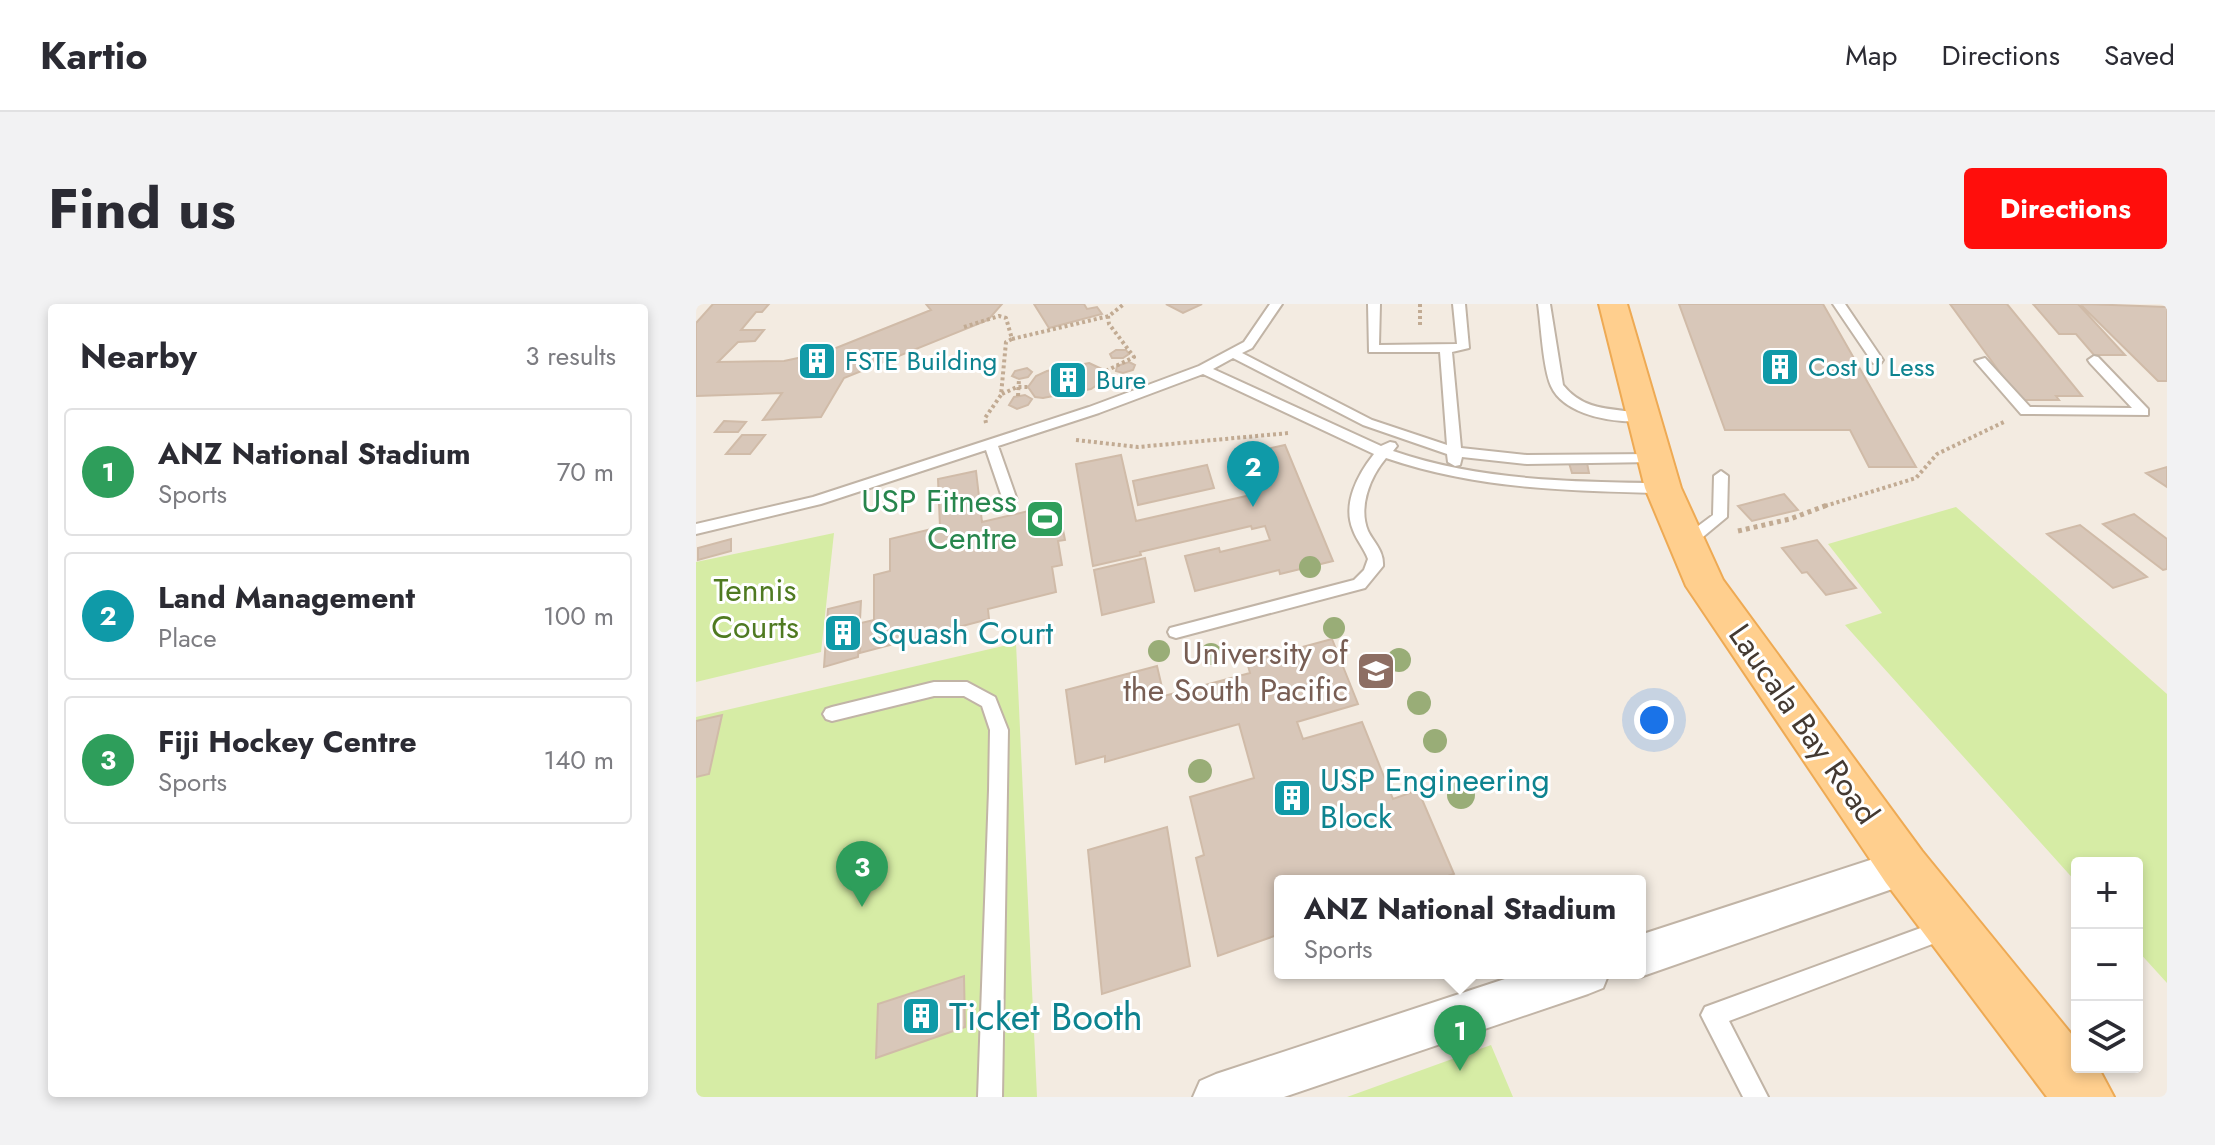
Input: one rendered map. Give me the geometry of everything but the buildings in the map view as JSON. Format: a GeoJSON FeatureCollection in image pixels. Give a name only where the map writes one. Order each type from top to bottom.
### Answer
{"type":"FeatureCollection","features":[{"type":"Feature","properties":{"kind":"main road","name":"Laucala Bay Road"},"geometry":{"type":"LineString","coordinates":[[1613,304],[1653,454],[1703,530],[1706,586],[1904,867],[2084,1097]]}},
{"type":"Feature","properties":{"kind":"street"},"geometry":{"type":"LineString","coordinates":[[1646,954],[1904,867]]}},
{"type":"Feature","properties":{"kind":"street"},"geometry":{"type":"LineString","coordinates":[[1216,1097],[1570,979]]}},
{"type":"Feature","properties":{"kind":"lane"},"geometry":{"type":"LineString","coordinates":[[696,529],[816,501],[1094,410],[1203,369],[1248,345],[1276,304]]}},
{"type":"Feature","properties":{"kind":"lane"},"geometry":{"type":"LineString","coordinates":[[1374,304],[1373,349],[1463,348],[1459,304]]}},
{"type":"Feature","properties":{"kind":"lane"},"geometry":{"type":"LineString","coordinates":[[1544,304],[1557,385],[1562,393],[1581,407],[1616,416],[1653,454]]}},
{"type":"Feature","properties":{"kind":"lane"},"geometry":{"type":"LineString","coordinates":[[1839,304],[1877,360]]}},
{"type":"Feature","properties":{"kind":"lane"},"geometry":{"type":"LineString","coordinates":[[1446,349],[1453,451],[1458,473]]}},
{"type":"Feature","properties":{"kind":"lane"},"geometry":{"type":"LineString","coordinates":[[1235,354],[1401,437],[1453,451],[1526,459],[1653,454]]}},
{"type":"Feature","properties":{"kind":"lane"},"geometry":{"type":"LineString","coordinates":[[1981,361],[2026,411],[2143,412],[2094,360]]}},
{"type":"Feature","properties":{"kind":"lane"},"geometry":{"type":"LineString","coordinates":[[1203,369],[1382,452],[1458,473],[1535,486],[1653,454]]}},
{"type":"Feature","properties":{"kind":"lane"},"geometry":{"type":"LineString","coordinates":[[1176,632],[1359,584],[1370,575],[1376,564],[1376,553],[1357,520],[1359,501],[1364,483],[1382,452],[1401,437]]}},
{"type":"Feature","properties":{"kind":"lane"},"geometry":{"type":"LineString","coordinates":[[990,443],[1010,500]]}},
{"type":"Feature","properties":{"kind":"lane"},"geometry":{"type":"LineString","coordinates":[[1703,530],[1721,476]]}},
{"type":"Feature","properties":{"kind":"lane"},"geometry":{"type":"LineString","coordinates":[[832,714],[934,689],[967,689],[989,702],[999,730],[990,1097]]}},
{"type":"Feature","properties":{"kind":"lane"},"geometry":{"type":"LineString","coordinates":[[1756,1097],[1713,1015],[1951,927]]}},
{"type":"Feature","properties":{"kind":"path"},"geometry":{"type":"LineString","coordinates":[[1012,339],[1109,316],[1124,304]]}},
{"type":"Feature","properties":{"kind":"path"},"geometry":{"type":"LineString","coordinates":[[1106,371],[1134,357],[1109,324],[1106,318],[1109,316]]}},
{"type":"Feature","properties":{"kind":"path"},"geometry":{"type":"LineString","coordinates":[[1018,396],[1019,379]]}},
{"type":"Feature","properties":{"kind":"path"},"geometry":{"type":"LineString","coordinates":[[1001,395],[1017,387],[1028,387]]}},
{"type":"Feature","properties":{"kind":"path"},"geometry":{"type":"LineString","coordinates":[[1703,530],[1733,532],[1790,519],[1843,499],[1916,478],[1937,454],[2026,411]]}},
{"type":"Feature","properties":{"kind":"path"},"geometry":{"type":"LineString","coordinates":[[1065,439],[1138,447],[1302,432]]}},
{"type":"Feature","properties":{"kind":"green space"},"geometry":{"type":"Polygon","coordinates":[[[1956,507],[2167,694],[2167,983],[2143,957],[2143,857],[2071,857],[2071,876],[1845,625],[1882,613],[1828,544],[1956,507]]]}},
{"type":"Feature","properties":{"kind":"green space","name":"Tennis Courts"},"geometry":{"type":"Polygon","coordinates":[[[834,533],[821,652],[696,682],[696,562],[834,533]]]}},
{"type":"Feature","properties":{"kind":"green space"},"geometry":{"type":"Polygon","coordinates":[[[1016,643],[1037,1097],[696,1097],[696,717],[1016,643]]]}},
{"type":"Feature","properties":{"kind":"green space"},"geometry":{"type":"Polygon","coordinates":[[[1491,1045],[1513,1097],[1347,1097],[1491,1045]]]}},
{"type":"Feature","properties":{"kind":"place","name":"FSTE Building"},"geometry":{"type":"Point","coordinates":[817,361]}},
{"type":"Feature","properties":{"kind":"place","name":"Cost U Less"},"geometry":{"type":"Point","coordinates":[1780,367]}},
{"type":"Feature","properties":{"kind":"place","name":"Bure"},"geometry":{"type":"Point","coordinates":[1068,380]}},
{"type":"Feature","properties":{"kind":"place","name":"Land Management"},"geometry":{"type":"Point","coordinates":[1253,507]}},
{"type":"Feature","properties":{"kind":"place","name":"USP Fitness Centre"},"geometry":{"type":"Point","coordinates":[1045,519]}},
{"type":"Feature","properties":{"kind":"place","name":"Squash Court"},"geometry":{"type":"Point","coordinates":[843,633]}},
{"type":"Feature","properties":{"kind":"place","name":"University of the South Pacific"},"geometry":{"type":"Point","coordinates":[1376,671]}},
{"type":"Feature","properties":{"kind":"place","name":"USP Engineering Block"},"geometry":{"type":"Point","coordinates":[1292,798]}},
{"type":"Feature","properties":{"kind":"place","name":"Fiji Hockey Centre"},"geometry":{"type":"Point","coordinates":[862,907]}},
{"type":"Feature","properties":{"kind":"place","name":"Ticket Booth"},"geometry":{"type":"Point","coordinates":[921,1016]}},
{"type":"Feature","properties":{"kind":"place","name":"ANZ National Stadium"},"geometry":{"type":"Point","coordinates":[1460,1071]}}]}
